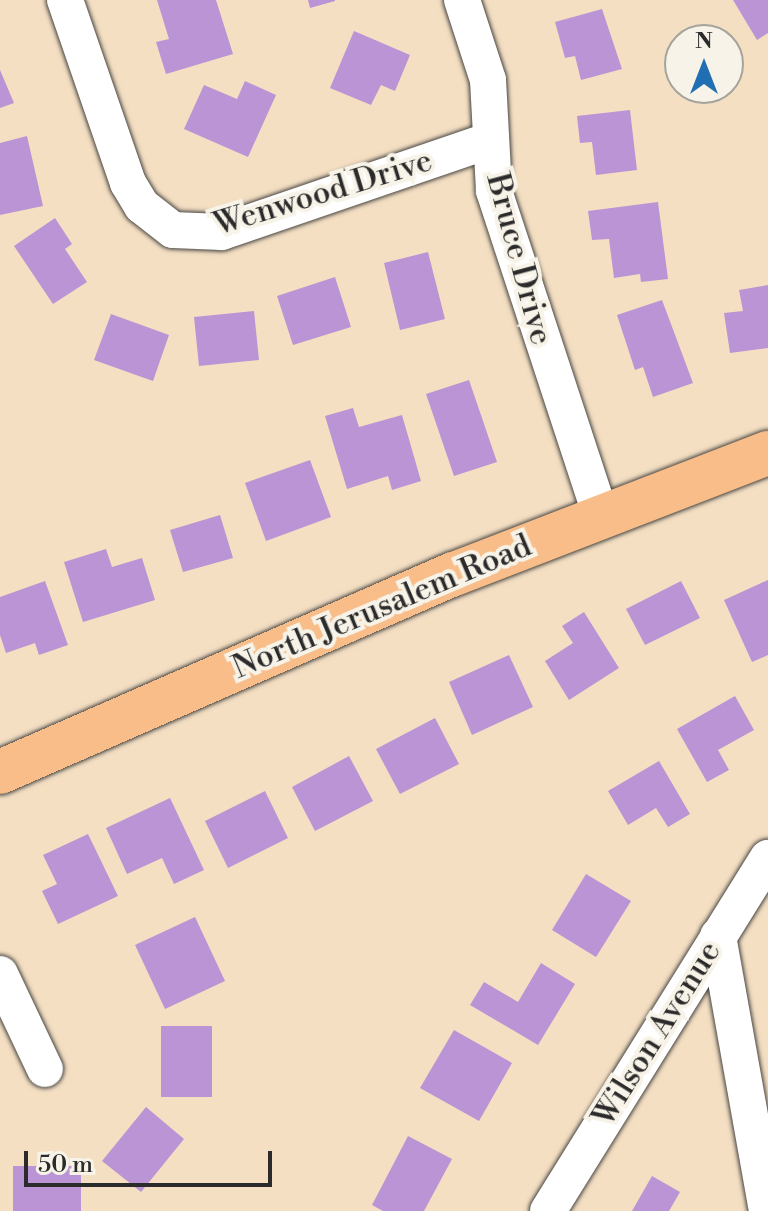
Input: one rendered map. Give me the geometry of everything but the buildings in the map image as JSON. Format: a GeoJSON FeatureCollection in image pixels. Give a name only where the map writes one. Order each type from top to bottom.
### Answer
{"type":"FeatureCollection","features":[{"type":"Feature","properties":{"kind":"main road","name":"North Jerusalem Road"},"geometry":{"type":"LineString","coordinates":[[0,772],[600,514],[768,453]]}},
{"type":"Feature","properties":{"kind":"street","name":"Wenwood Drive"},"geometry":{"type":"LineString","coordinates":[[65,0],[128,183],[142,206],[173,230],[222,232],[490,140]]}},
{"type":"Feature","properties":{"kind":"street","name":"Bruce Drive"},"geometry":{"type":"LineString","coordinates":[[462,0],[488,80],[494,191],[520,280],[600,514]]}},
{"type":"Feature","properties":{"kind":"street","name":"Wilson Avenue"},"geometry":{"type":"LineString","coordinates":[[548,1211],[768,858]]}},
{"type":"Feature","properties":{"kind":"street"},"geometry":{"type":"LineString","coordinates":[[718,936],[767,1211]]}},
{"type":"Feature","properties":{"kind":"street"},"geometry":{"type":"LineString","coordinates":[[0,974],[45,1069]]}}]}
